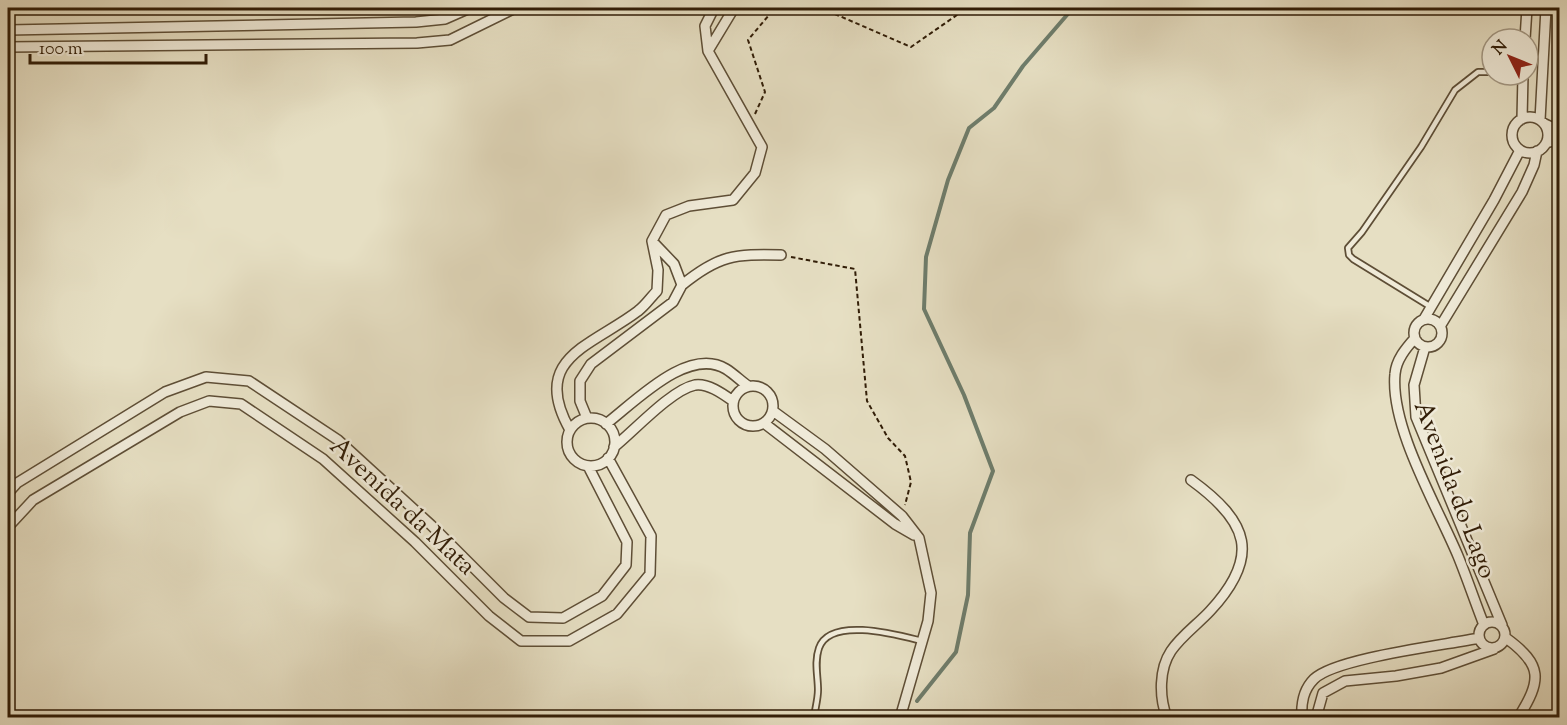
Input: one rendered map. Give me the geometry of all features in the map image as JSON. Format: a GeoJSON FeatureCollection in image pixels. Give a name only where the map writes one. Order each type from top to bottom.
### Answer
{"type":"FeatureCollection","features":[{"type":"Feature","properties":{"kind":"street"},"geometry":{"type":"LineString","coordinates":[[8,30],[416,22],[445,19],[470,8]]}},
{"type":"Feature","properties":{"kind":"street"},"geometry":{"type":"LineString","coordinates":[[8,47],[417,43],[450,40],[515,8]]}},
{"type":"Feature","properties":{"kind":"street"},"geometry":{"type":"LineString","coordinates":[[570,430],[558,409],[557,385],[562,366],[581,347],[640,310],[657,291],[658,270],[652,241],[666,215],[689,206],[733,200],[755,173],[762,147],[708,51],[705,26],[714,8]]}},
{"type":"Feature","properties":{"kind":"street"},"geometry":{"type":"LineString","coordinates":[[708,51],[734,8]]}},
{"type":"Feature","properties":{"kind":"street"},"geometry":{"type":"LineString","coordinates":[[1526,27],[1527,8]]}},
{"type":"Feature","properties":{"kind":"street"},"geometry":{"type":"LineString","coordinates":[[1546,8],[1542,122],[1548,136],[1546,142]]}},
{"type":"Feature","properties":{"kind":"street"},"geometry":{"type":"LineString","coordinates":[[1522,87],[1522,119]]}},
{"type":"Feature","properties":{"kind":"street"},"geometry":{"type":"LineString","coordinates":[[1538,151],[1531,153],[1520,150],[1512,140],[1517,122],[1534,118],[1560,131]]}},
{"type":"Feature","properties":{"kind":"street"},"geometry":{"type":"LineString","coordinates":[[1546,142],[1560,139]]}},
{"type":"Feature","properties":{"kind":"street","name":"Avenida do Lago"},"geometry":{"type":"LineString","coordinates":[[1506,638],[1416,417],[1413,385],[1425,347],[1439,343],[1443,334],[1441,325],[1522,192],[1538,151],[1546,142]]}},
{"type":"Feature","properties":{"kind":"street","name":"Avenida do Lago"},"geometry":{"type":"LineString","coordinates":[[1484,625],[1458,557],[1417,464],[1398,409],[1395,391],[1397,365],[1415,338],[1417,325],[1424,319],[1494,200],[1520,150]]}},
{"type":"Feature","properties":{"kind":"street"},"geometry":{"type":"LineString","coordinates":[[652,241],[674,264],[682,285]]}},
{"type":"Feature","properties":{"kind":"street"},"geometry":{"type":"LineString","coordinates":[[587,418],[580,401],[580,381],[591,364],[673,302],[682,285],[705,267],[737,254],[781,255]]}},
{"type":"Feature","properties":{"kind":"street"},"geometry":{"type":"LineString","coordinates":[[1424,319],[1434,320],[1441,325]]}},
{"type":"Feature","properties":{"kind":"street"},"geometry":{"type":"LineString","coordinates":[[1415,338],[1425,347]]}},
{"type":"Feature","properties":{"kind":"street"},"geometry":{"type":"LineString","coordinates":[[606,424],[671,374],[698,363],[724,368],[748,386]]}},
{"type":"Feature","properties":{"kind":"street","name":"Avenida da Mata"},"geometry":{"type":"LineString","coordinates":[[8,493],[17,483],[165,392],[206,377],[249,381],[338,440],[431,525],[504,598],[529,617],[563,618],[602,596],[626,565],[627,542],[588,466]]}},
{"type":"Feature","properties":{"kind":"street"},"geometry":{"type":"LineString","coordinates":[[614,447],[612,430],[606,424],[587,418],[570,430],[567,439],[570,453],[581,464],[588,466],[603,463],[614,447],[680,391],[697,384],[715,389],[734,401]]}},
{"type":"Feature","properties":{"kind":"street"},"geometry":{"type":"LineString","coordinates":[[748,386],[767,391],[771,397],[773,411],[764,423],[751,426],[738,420],[735,414],[734,401],[741,389],[748,386]]}},
{"type":"Feature","properties":{"kind":"street","name":"Avenida da Mata"},"geometry":{"type":"LineString","coordinates":[[8,527],[33,500],[180,412],[209,402],[241,404],[323,459],[415,542],[489,616],[521,641],[569,641],[617,615],[650,574],[651,536],[608,458]]}},
{"type":"Feature","properties":{"kind":"street"},"geometry":{"type":"LineString","coordinates":[[773,411],[825,449],[902,516],[919,538],[931,593],[922,641],[900,717]]}},
{"type":"Feature","properties":{"kind":"street"},"geometry":{"type":"LineString","coordinates":[[764,423],[895,524],[919,538]]}},
{"type":"Feature","properties":{"kind":"street"},"geometry":{"type":"LineString","coordinates":[[1167,717],[1161,689],[1163,668],[1171,651],[1234,582],[1243,562],[1242,544],[1236,524],[1215,498],[1191,480]]}},
{"type":"Feature","properties":{"kind":"street"},"geometry":{"type":"LineString","coordinates":[[1479,638],[1484,625],[1493,621],[1502,626]]}},
{"type":"Feature","properties":{"kind":"street"},"geometry":{"type":"LineString","coordinates":[[1479,638],[1485,646],[1494,649]]}},
{"type":"Feature","properties":{"kind":"street"},"geometry":{"type":"LineString","coordinates":[[1302,717],[1301,703],[1314,678],[1336,666],[1479,638]]}},
{"type":"Feature","properties":{"kind":"street"},"geometry":{"type":"LineString","coordinates":[[1316,717],[1323,693],[1345,681],[1396,676],[1441,668],[1494,649],[1503,644],[1506,638],[1533,663],[1536,672],[1536,686],[1518,717]]}},
{"type":"Feature","properties":{"kind":"lane"},"geometry":{"type":"LineString","coordinates":[[1431,307],[1353,259],[1349,255],[1348,248],[1421,147],[1455,90],[1480,72]]}},
{"type":"Feature","properties":{"kind":"lane"},"geometry":{"type":"LineString","coordinates":[[814,717],[819,693],[816,661],[819,646],[831,634],[873,629],[922,641]]}},
{"type":"Feature","properties":{"kind":"path"},"geometry":{"type":"LineString","coordinates":[[750,126],[765,92],[748,40],[774,9],[780,8]]}},
{"type":"Feature","properties":{"kind":"path"},"geometry":{"type":"LineString","coordinates":[[821,8],[910,47],[966,8]]}},
{"type":"Feature","properties":{"kind":"path"},"geometry":{"type":"LineString","coordinates":[[781,255],[855,269],[867,401],[888,438],[905,456],[912,482],[902,516]]}},
{"type":"Feature","properties":{"kind":"waterway"},"geometry":{"type":"LineString","coordinates":[[917,701],[956,652],[968,595],[970,533],[993,471],[964,395],[924,309],[926,257],[948,180],[969,128],[994,108],[1023,66],[1073,8]]}}]}
